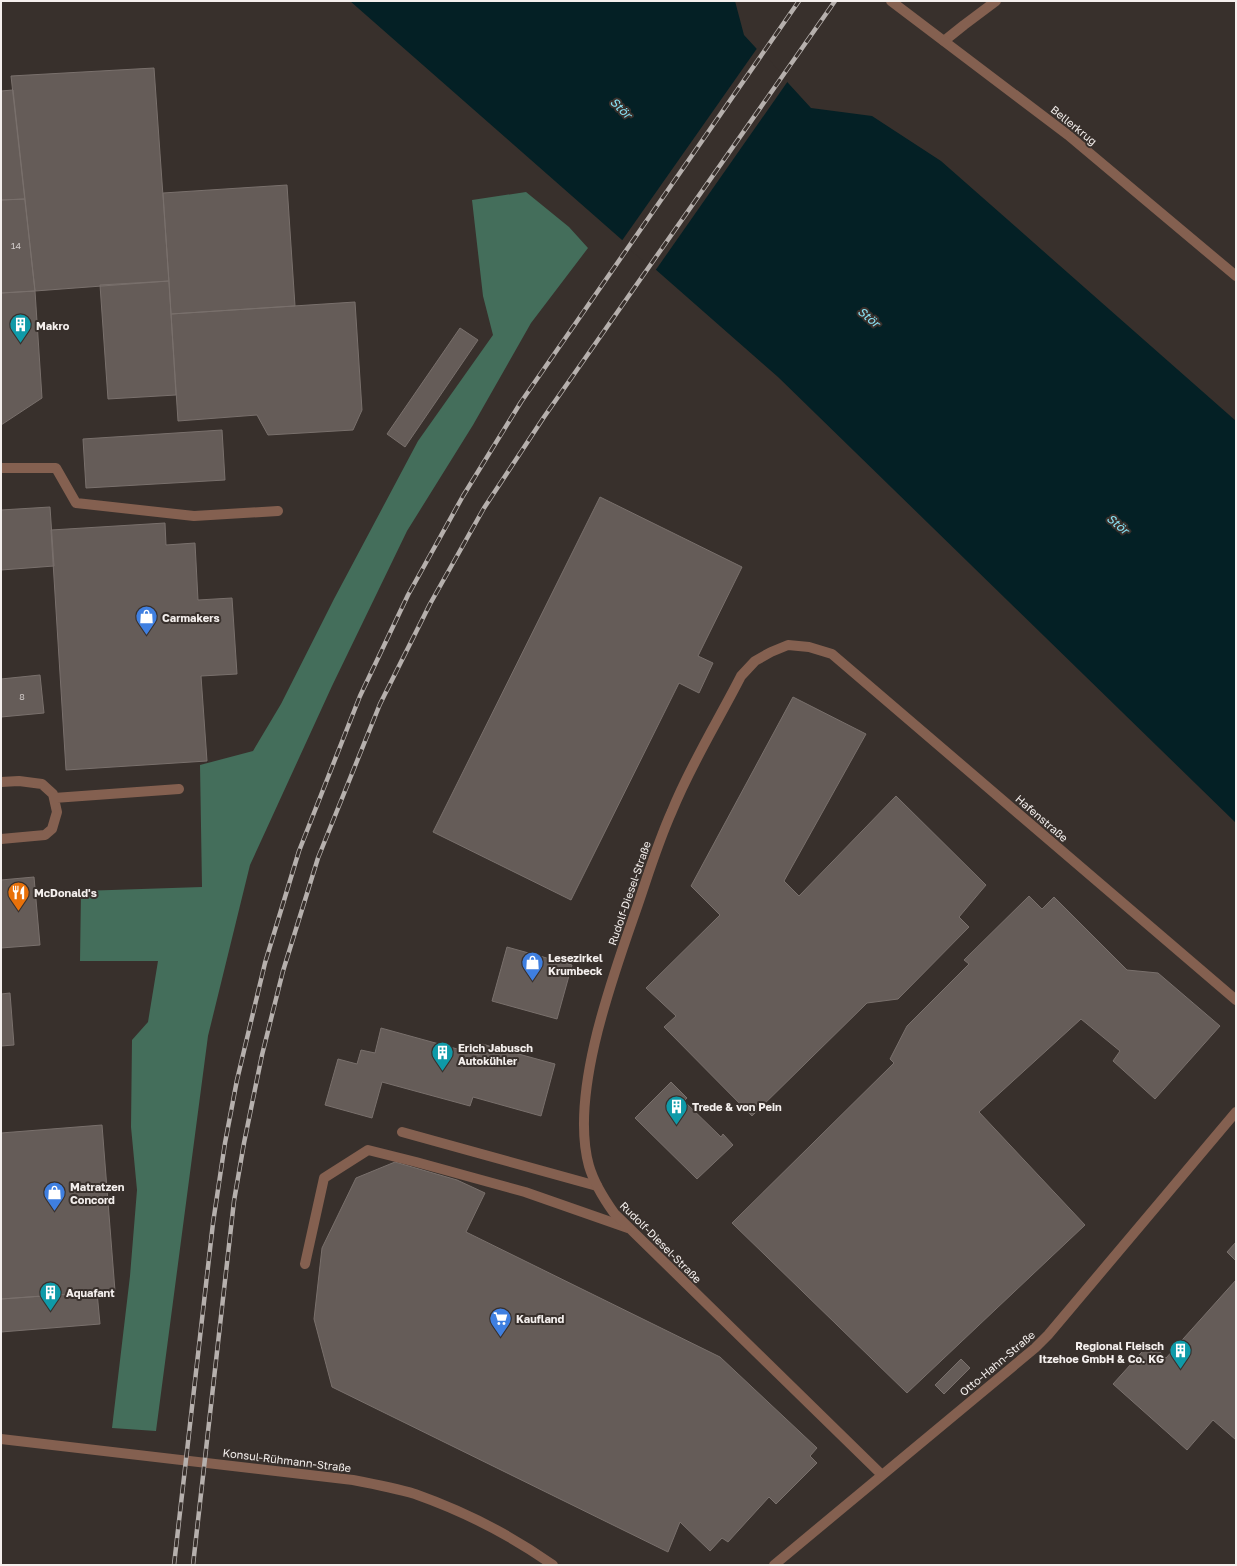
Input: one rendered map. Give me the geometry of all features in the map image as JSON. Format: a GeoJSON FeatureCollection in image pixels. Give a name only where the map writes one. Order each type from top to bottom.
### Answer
{"type":"FeatureCollection","features":[{"type":"Feature","properties":{"kind":"street","name":"Bellerkrug"},"geometry":{"type":"LineString","coordinates":[[891,1],[1068,135],[1236,276]]}},
{"type":"Feature","properties":{"kind":"street"},"geometry":{"type":"LineString","coordinates":[[944,41],[996,1]]}},
{"type":"Feature","properties":{"kind":"street"},"geometry":{"type":"LineString","coordinates":[[1,468],[56,468],[76,503],[194,516],[278,512]]}},
{"type":"Feature","properties":{"kind":"street","name":"Rudolf-Diesel-Straße"},"geometry":{"type":"LineString","coordinates":[[832,654],[809,647],[788,645],[755,661],[741,676],[672,810],[618,963],[596,1040],[590,1069],[584,1121],[585,1143],[589,1165],[597,1186],[614,1213],[882,1475]]}},
{"type":"Feature","properties":{"kind":"street","name":"Hafenstraße"},"geometry":{"type":"LineString","coordinates":[[832,654],[1236,1000]]}},
{"type":"Feature","properties":{"kind":"street"},"geometry":{"type":"LineString","coordinates":[[1,782],[19,781],[42,784],[53,794],[57,812],[52,829],[45,835],[1,839]]}},
{"type":"Feature","properties":{"kind":"street"},"geometry":{"type":"LineString","coordinates":[[54,798],[180,789]]}},
{"type":"Feature","properties":{"kind":"street","name":"Otto-Hahn-Straße"},"geometry":{"type":"LineString","coordinates":[[774,1565],[1034,1348],[1236,1112]]}},
{"type":"Feature","properties":{"kind":"street"},"geometry":{"type":"LineString","coordinates":[[402,1132],[597,1186]]}},
{"type":"Feature","properties":{"kind":"street"},"geometry":{"type":"LineString","coordinates":[[305,1264],[324,1178],[368,1150],[525,1192],[628,1228]]}},
{"type":"Feature","properties":{"kind":"street","name":"Konsul-Rühmann-Straße"},"geometry":{"type":"LineString","coordinates":[[1,1439],[353,1480],[386,1486],[415,1494],[478,1522],[530,1548],[553,1565]]}},
{"type":"Feature","properties":{"kind":"green space"},"geometry":{"type":"Polygon","coordinates":[[[526,192],[569,227],[588,248],[531,323],[473,425],[407,531],[332,686],[250,865],[208,1036],[156,1431],[112,1428],[130,1276],[137,1190],[131,1127],[132,1040],[148,1022],[158,961],[80,961],[81,891],[202,887],[200,765],[253,751],[281,704],[334,599],[418,441],[493,335],[483,296],[472,200],[526,192]]]}},
{"type":"Feature","properties":{"kind":"water","name":"Stör"},"geometry":{"type":"Polygon","coordinates":[[[350,1],[735,1],[744,35],[811,108],[872,116],[941,161],[1236,421],[1236,823],[778,377],[350,1]]]}},
{"type":"Feature","properties":{"kind":"pier"},"geometry":{"type":"Polygon","coordinates":[[[758,47],[788,81],[655,271],[621,242],[758,47]]]}},
{"type":"Feature","properties":{"kind":"building"},"geometry":{"type":"Polygon","coordinates":[[[154,68],[169,281],[35,291],[11,76],[154,68]]]}},
{"type":"Feature","properties":{"kind":"building"},"geometry":{"type":"Polygon","coordinates":[[[13,90],[25,199],[1,200],[1,91],[13,90]]]}},
{"type":"Feature","properties":{"kind":"building"},"geometry":{"type":"Polygon","coordinates":[[[287,185],[295,306],[171,314],[163,193],[287,185]]]}},
{"type":"Feature","properties":{"kind":"building"},"geometry":{"type":"Polygon","coordinates":[[[25,199],[35,291],[1,293],[1,200],[25,199]]]}},
{"type":"Feature","properties":{"kind":"building"},"geometry":{"type":"Polygon","coordinates":[[[169,281],[176,395],[108,399],[100,285],[169,281]]]}},
{"type":"Feature","properties":{"kind":"building","name":"Makro"},"geometry":{"type":"Polygon","coordinates":[[[35,291],[42,398],[1,425],[1,293],[35,291]]]}},
{"type":"Feature","properties":{"kind":"building"},"geometry":{"type":"Polygon","coordinates":[[[355,302],[362,410],[353,430],[268,435],[257,415],[178,421],[171,314],[355,302]]]}},
{"type":"Feature","properties":{"kind":"building"},"geometry":{"type":"Polygon","coordinates":[[[460,328],[478,340],[405,447],[387,434],[460,328]]]}},
{"type":"Feature","properties":{"kind":"building"},"geometry":{"type":"Polygon","coordinates":[[[222,430],[225,480],[86,488],[83,439],[222,430]]]}},
{"type":"Feature","properties":{"kind":"building"},"geometry":{"type":"Polygon","coordinates":[[[600,497],[742,567],[698,656],[713,663],[699,693],[679,683],[571,900],[433,832],[600,497]]]}},
{"type":"Feature","properties":{"kind":"building"},"geometry":{"type":"Polygon","coordinates":[[[50,507],[54,566],[1,570],[1,510],[50,507]]]}},
{"type":"Feature","properties":{"kind":"building","name":"Carmakers"},"geometry":{"type":"Polygon","coordinates":[[[165,523],[166,545],[195,543],[198,600],[232,598],[237,674],[201,676],[207,761],[66,770],[51,530],[165,523]]]}},
{"type":"Feature","properties":{"kind":"building"},"geometry":{"type":"Polygon","coordinates":[[[40,675],[44,713],[1,717],[1,679],[40,675]]]}},
{"type":"Feature","properties":{"kind":"building"},"geometry":{"type":"Polygon","coordinates":[[[793,697],[866,734],[784,881],[799,896],[896,796],[986,885],[959,917],[969,927],[898,999],[867,1003],[752,1116],[664,1027],[676,1016],[646,988],[720,915],[691,886],[793,697]]]}},
{"type":"Feature","properties":{"kind":"building","name":"McDonald's"},"geometry":{"type":"Polygon","coordinates":[[[34,877],[40,945],[1,948],[1,880],[34,877]]]}},
{"type":"Feature","properties":{"kind":"building"},"geometry":{"type":"Polygon","coordinates":[[[1029,896],[1042,909],[1054,897],[1127,970],[1158,973],[1220,1026],[1155,1099],[1113,1061],[1120,1051],[1081,1019],[979,1112],[1085,1225],[907,1393],[732,1223],[894,1063],[890,1059],[907,1026],[969,964],[964,960],[1029,896]]]}},
{"type":"Feature","properties":{"kind":"building","name":"Lesezirkel Krumbeck"},"geometry":{"type":"Polygon","coordinates":[[[507,947],[572,965],[557,1019],[492,1001],[507,947]]]}},
{"type":"Feature","properties":{"kind":"building"},"geometry":{"type":"Polygon","coordinates":[[[10,993],[14,1045],[1,1046],[1,994],[10,993]]]}},
{"type":"Feature","properties":{"kind":"building","name":"Erich Jabusch Autokühler"},"geometry":{"type":"Polygon","coordinates":[[[381,1028],[479,1055],[482,1044],[555,1064],[541,1116],[473,1097],[470,1106],[382,1082],[372,1118],[325,1105],[338,1059],[357,1064],[361,1050],[375,1053],[381,1028]]]}},
{"type":"Feature","properties":{"kind":"building","name":"Trede & von Pein"},"geometry":{"type":"Polygon","coordinates":[[[671,1082],[687,1098],[684,1101],[721,1137],[723,1134],[733,1145],[697,1179],[635,1118],[671,1082]]]}},
{"type":"Feature","properties":{"kind":"building","name":"Matratzen Concord"},"geometry":{"type":"Polygon","coordinates":[[[102,1125],[115,1291],[1,1299],[1,1133],[102,1125]]]}},
{"type":"Feature","properties":{"kind":"building","name":"Kaufland"},"geometry":{"type":"Polygon","coordinates":[[[395,1162],[457,1180],[485,1193],[466,1232],[720,1357],[817,1448],[810,1456],[817,1463],[776,1504],[769,1497],[728,1542],[722,1538],[710,1551],[680,1522],[668,1552],[332,1387],[314,1319],[322,1248],[356,1178],[395,1162]]]}},
{"type":"Feature","properties":{"kind":"building"},"geometry":{"type":"Polygon","coordinates":[[[1236,1242],[1236,1261],[1227,1252],[1236,1242]]]}},
{"type":"Feature","properties":{"kind":"building","name":"Regional Fleisch Itzehoe GmbH & Co. KG"},"geometry":{"type":"Polygon","coordinates":[[[1236,1280],[1236,1440],[1213,1420],[1187,1450],[1113,1384],[1150,1343],[1166,1358],[1236,1280]]]}},
{"type":"Feature","properties":{"kind":"building","name":"Aquafant"},"geometry":{"type":"Polygon","coordinates":[[[97,1292],[100,1324],[1,1332],[1,1299],[97,1292]]]}},
{"type":"Feature","properties":{"kind":"building"},"geometry":{"type":"Polygon","coordinates":[[[961,1359],[970,1368],[944,1394],[935,1385],[961,1359]]]}},
{"type":"Feature","properties":{"kind":"railway"},"geometry":{"type":"LineString","coordinates":[[174,1565],[213,1223],[225,1143],[237,1080],[265,963],[299,851],[360,696],[408,595],[463,496],[521,402],[799,1]]}},
{"type":"Feature","properties":{"kind":"railway"},"geometry":{"type":"LineString","coordinates":[[193,1565],[234,1201],[262,1055],[283,971],[318,858],[380,704],[430,604],[484,508],[544,417],[835,1]]}},
{"type":"Feature","properties":{"kind":"place","name":"Makro"},"geometry":{"type":"Point","coordinates":[20,344]}},
{"type":"Feature","properties":{"kind":"place","name":"Carmakers"},"geometry":{"type":"Point","coordinates":[146,636]}},
{"type":"Feature","properties":{"kind":"place","name":"McDonald's"},"geometry":{"type":"Point","coordinates":[19,912]}},
{"type":"Feature","properties":{"kind":"place","name":"Lesezirkel Krumbeck"},"geometry":{"type":"Point","coordinates":[532,982]}},
{"type":"Feature","properties":{"kind":"place","name":"Erich Jabusch Autokühler"},"geometry":{"type":"Point","coordinates":[443,1072]}},
{"type":"Feature","properties":{"kind":"place","name":"Trede & von Pein"},"geometry":{"type":"Point","coordinates":[677,1126]}},
{"type":"Feature","properties":{"kind":"place","name":"Matratzen Concord"},"geometry":{"type":"Point","coordinates":[55,1212]}},
{"type":"Feature","properties":{"kind":"place","name":"Aquafant"},"geometry":{"type":"Point","coordinates":[50,1312]}},
{"type":"Feature","properties":{"kind":"place","name":"Kaufland"},"geometry":{"type":"Point","coordinates":[500,1338]}},
{"type":"Feature","properties":{"kind":"place","name":"Regional Fleisch Itzehoe GmbH & Co. KG"},"geometry":{"type":"Point","coordinates":[1180,1370]}}]}
